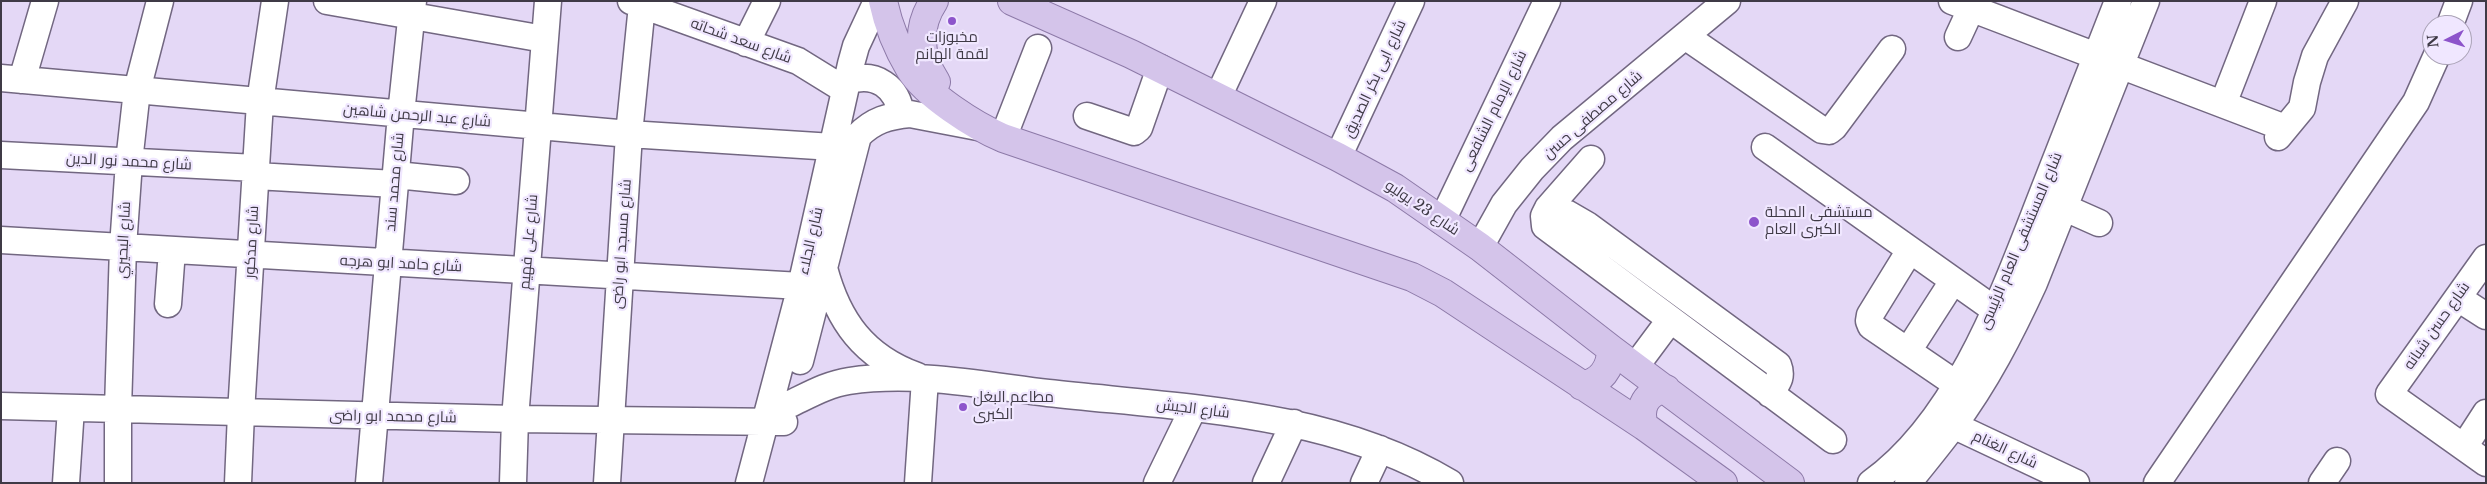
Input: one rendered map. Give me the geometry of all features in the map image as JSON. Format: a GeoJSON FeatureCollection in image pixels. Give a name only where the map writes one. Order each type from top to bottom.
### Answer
{"type":"FeatureCollection","features":[{"type":"Feature","properties":{"kind":"main road"},"geometry":{"type":"LineString","coordinates":[[883,1],[894,37],[911,71],[925,86],[978,127],[1003,138],[1412,277],[1443,293],[1644,426],[1723,483]]}},
{"type":"Feature","properties":{"kind":"main road"},"geometry":{"type":"LineString","coordinates":[[934,1],[922,26],[923,57],[929,72],[954,109]]}},
{"type":"Feature","properties":{"kind":"main road","name":"شارع 23 يوليو"},"geometry":{"type":"LineString","coordinates":[[1012,1],[1160,68],[1338,157],[1395,188],[1480,247],[1611,349],[1790,483]]}},
{"type":"Feature","properties":{"kind":"main road"},"geometry":{"type":"LineString","coordinates":[[1582,386],[1590,384],[1604,374],[1609,366],[1611,349]]}},
{"type":"Feature","properties":{"kind":"main road"},"geometry":{"type":"LineString","coordinates":[[1644,426],[1641,409],[1644,401],[1657,390],[1666,389]]}},
{"type":"Feature","properties":{"kind":"street"},"geometry":{"type":"LineString","coordinates":[[11,79],[46,1]]}},
{"type":"Feature","properties":{"kind":"street","name":"شارع البحيري"},"geometry":{"type":"LineString","coordinates":[[118,483],[118,409],[123,247],[129,162],[137,90],[160,1]]}},
{"type":"Feature","properties":{"kind":"street","name":"شارع مدكور"},"geometry":{"type":"LineString","coordinates":[[238,483],[240,413],[252,255],[260,102],[275,1]]}},
{"type":"Feature","properties":{"kind":"street"},"geometry":{"type":"LineString","coordinates":[[327,1],[412,9],[544,40]]}},
{"type":"Feature","properties":{"kind":"street","name":"شارع على فهيم"},"geometry":{"type":"LineString","coordinates":[[513,483],[515,419],[548,1]]}},
{"type":"Feature","properties":{"kind":"street"},"geometry":{"type":"LineString","coordinates":[[746,43],[767,1]]}},
{"type":"Feature","properties":{"kind":"street","name":"شارع الجلاء"},"geometry":{"type":"LineString","coordinates":[[768,483],[800,286],[856,46],[877,1]]}},
{"type":"Feature","properties":{"kind":"street"},"geometry":{"type":"LineString","coordinates":[[1218,97],[1263,1]]}},
{"type":"Feature","properties":{"kind":"street","name":"شارع ابى بكر الصديق"},"geometry":{"type":"LineString","coordinates":[[1338,157],[1411,1]]}},
{"type":"Feature","properties":{"kind":"street","name":"شارع الإمام الشافعى"},"geometry":{"type":"LineString","coordinates":[[1442,220],[1547,1]]}},
{"type":"Feature","properties":{"kind":"street","name":"شارع مصطفى حسن"},"geometry":{"type":"LineString","coordinates":[[1480,247],[1504,204],[1532,169],[1562,138],[1727,1]]}},
{"type":"Feature","properties":{"kind":"street","name":"شارع المستشفى العام الرئيسى"},"geometry":{"type":"LineString","coordinates":[[1871,483],[1944,421],[1981,385],[2017,320],[2059,196],[2096,57],[2118,1]]}},
{"type":"Feature","properties":{"kind":"street","name":"شارع المستشفى العام الرئيسى"},"geometry":{"type":"LineString","coordinates":[[1908,483],[1944,421],[1956,384],[2059,196],[2120,66],[2146,1]]}},
{"type":"Feature","properties":{"kind":"street"},"geometry":{"type":"LineString","coordinates":[[2223,104],[2263,1]]}},
{"type":"Feature","properties":{"kind":"street"},"geometry":{"type":"LineString","coordinates":[[2454,15],[2459,1]]}},
{"type":"Feature","properties":{"kind":"street","name":"شارع سعد شحاته"},"geometry":{"type":"LineString","coordinates":[[637,3],[798,61],[847,86]]}},
{"type":"Feature","properties":{"kind":"street","name":"شارع مسجد ابو راضى"},"geometry":{"type":"LineString","coordinates":[[607,483],[637,3]]}},
{"type":"Feature","properties":{"kind":"street"},"geometry":{"type":"LineString","coordinates":[[1958,37],[1962,5],[2223,104],[2282,132],[2302,108],[2307,82],[2334,4]]}},
{"type":"Feature","properties":{"kind":"street","name":"شارع محمد سند"},"geometry":{"type":"LineString","coordinates":[[369,483],[412,9]]}},
{"type":"Feature","properties":{"kind":"street"},"geometry":{"type":"LineString","coordinates":[[1685,36],[1822,130],[1829,131],[1892,50]]}},
{"type":"Feature","properties":{"kind":"street"},"geometry":{"type":"LineString","coordinates":[[1003,138],[1038,48]]}},
{"type":"Feature","properties":{"kind":"street"},"geometry":{"type":"LineString","coordinates":[[2157,483],[2416,102],[2433,65]]}},
{"type":"Feature","properties":{"kind":"street"},"geometry":{"type":"LineString","coordinates":[[1087,116],[1134,132],[1139,128],[1160,68]]}},
{"type":"Feature","properties":{"kind":"street"},"geometry":{"type":"LineString","coordinates":[[847,86],[870,78],[884,83],[898,100],[901,115]]}},
{"type":"Feature","properties":{"kind":"street","name":"شارع عبد الرحمن شاهين"},"geometry":{"type":"LineString","coordinates":[[11,79],[629,134],[833,147]]}},
{"type":"Feature","properties":{"kind":"street","name":"شارع الجلاء"},"geometry":{"type":"LineString","coordinates":[[749,483],[780,416],[824,268],[858,136],[874,122],[910,114],[978,127]]}},
{"type":"Feature","properties":{"kind":"street"},"geometry":{"type":"LineString","coordinates":[[1765,148],[1995,310]]}},
{"type":"Feature","properties":{"kind":"street","name":"شارع محمد نور الدين"},"geometry":{"type":"LineString","coordinates":[[1,155],[395,180],[456,180]]}},
{"type":"Feature","properties":{"kind":"street"},"geometry":{"type":"LineString","coordinates":[[1590,159],[1548,208],[1544,216],[1545,226],[1712,352],[1833,440]]}},
{"type":"Feature","properties":{"kind":"street"},"geometry":{"type":"LineString","coordinates":[[2059,196],[2099,223]]}},
{"type":"Feature","properties":{"kind":"street"},"geometry":{"type":"LineString","coordinates":[[1548,208],[1568,214],[1587,224],[1778,365],[1781,372],[1780,379],[1770,394]]}},
{"type":"Feature","properties":{"kind":"street","name":"شارع حامد ابو هرجه"},"geometry":{"type":"LineString","coordinates":[[1,240],[800,286]]}},
{"type":"Feature","properties":{"kind":"street"},"geometry":{"type":"LineString","coordinates":[[168,304],[172,250]]}},
{"type":"Feature","properties":{"kind":"street"},"geometry":{"type":"LineString","coordinates":[[1910,250],[1870,314],[1869,321],[1872,326],[1956,384]]}},
{"type":"Feature","properties":{"kind":"street","name":"شارع حسن شبانه"},"geometry":{"type":"LineString","coordinates":[[2464,447],[2389,394],[2486,258]]}},
{"type":"Feature","properties":{"kind":"street","name":"شارع الجيش"},"geometry":{"type":"LineString","coordinates":[[824,268],[831,294],[842,317],[858,339],[878,356],[900,370],[925,378]]}},
{"type":"Feature","properties":{"kind":"street"},"geometry":{"type":"LineString","coordinates":[[1908,351],[1954,281]]}},
{"type":"Feature","properties":{"kind":"street"},"geometry":{"type":"LineString","coordinates":[[1636,367],[1662,314],[1671,286]]}},
{"type":"Feature","properties":{"kind":"street"},"geometry":{"type":"LineString","coordinates":[[2458,298],[2486,316]]}},
{"type":"Feature","properties":{"kind":"street"},"geometry":{"type":"LineString","coordinates":[[1712,352],[1729,329]]}},
{"type":"Feature","properties":{"kind":"street"},"geometry":{"type":"LineString","coordinates":[[918,483],[925,378]]}},
{"type":"Feature","properties":{"kind":"street","name":"شارع الجيش"},"geometry":{"type":"LineString","coordinates":[[780,416],[836,383],[867,379],[925,378],[1193,409],[1294,423],[1380,448],[1450,483]]}},
{"type":"Feature","properties":{"kind":"street","name":"شارع محمد ابو راضى"},"geometry":{"type":"LineString","coordinates":[[1,406],[611,421],[780,416]]}},
{"type":"Feature","properties":{"kind":"street"},"geometry":{"type":"LineString","coordinates":[[66,483],[71,408]]}},
{"type":"Feature","properties":{"kind":"street"},"geometry":{"type":"LineString","coordinates":[[1157,483],[1193,409]]}},
{"type":"Feature","properties":{"kind":"street"},"geometry":{"type":"LineString","coordinates":[[2486,413],[2464,447],[2486,463]]}},
{"type":"Feature","properties":{"kind":"street","name":"شارع الغنام"},"geometry":{"type":"LineString","coordinates":[[1944,421],[2076,483]]}},
{"type":"Feature","properties":{"kind":"street"},"geometry":{"type":"LineString","coordinates":[[1266,483],[1294,423]]}},
{"type":"Feature","properties":{"kind":"street"},"geometry":{"type":"LineString","coordinates":[[1364,483],[1380,448]]}},
{"type":"Feature","properties":{"kind":"street"},"geometry":{"type":"LineString","coordinates":[[2322,483],[2336,461]]}},
{"type":"Feature","properties":{"kind":"place","name":"مخبوزات لقمة الهانم"},"geometry":{"type":"Point","coordinates":[952,21]}},
{"type":"Feature","properties":{"kind":"place","name":"مستشفى المحلة الكبرى العام"},"geometry":{"type":"Point","coordinates":[1754,222]}},
{"type":"Feature","properties":{"kind":"place","name":"مطاعم البغل الكبرى"},"geometry":{"type":"Point","coordinates":[963,407]}}]}
